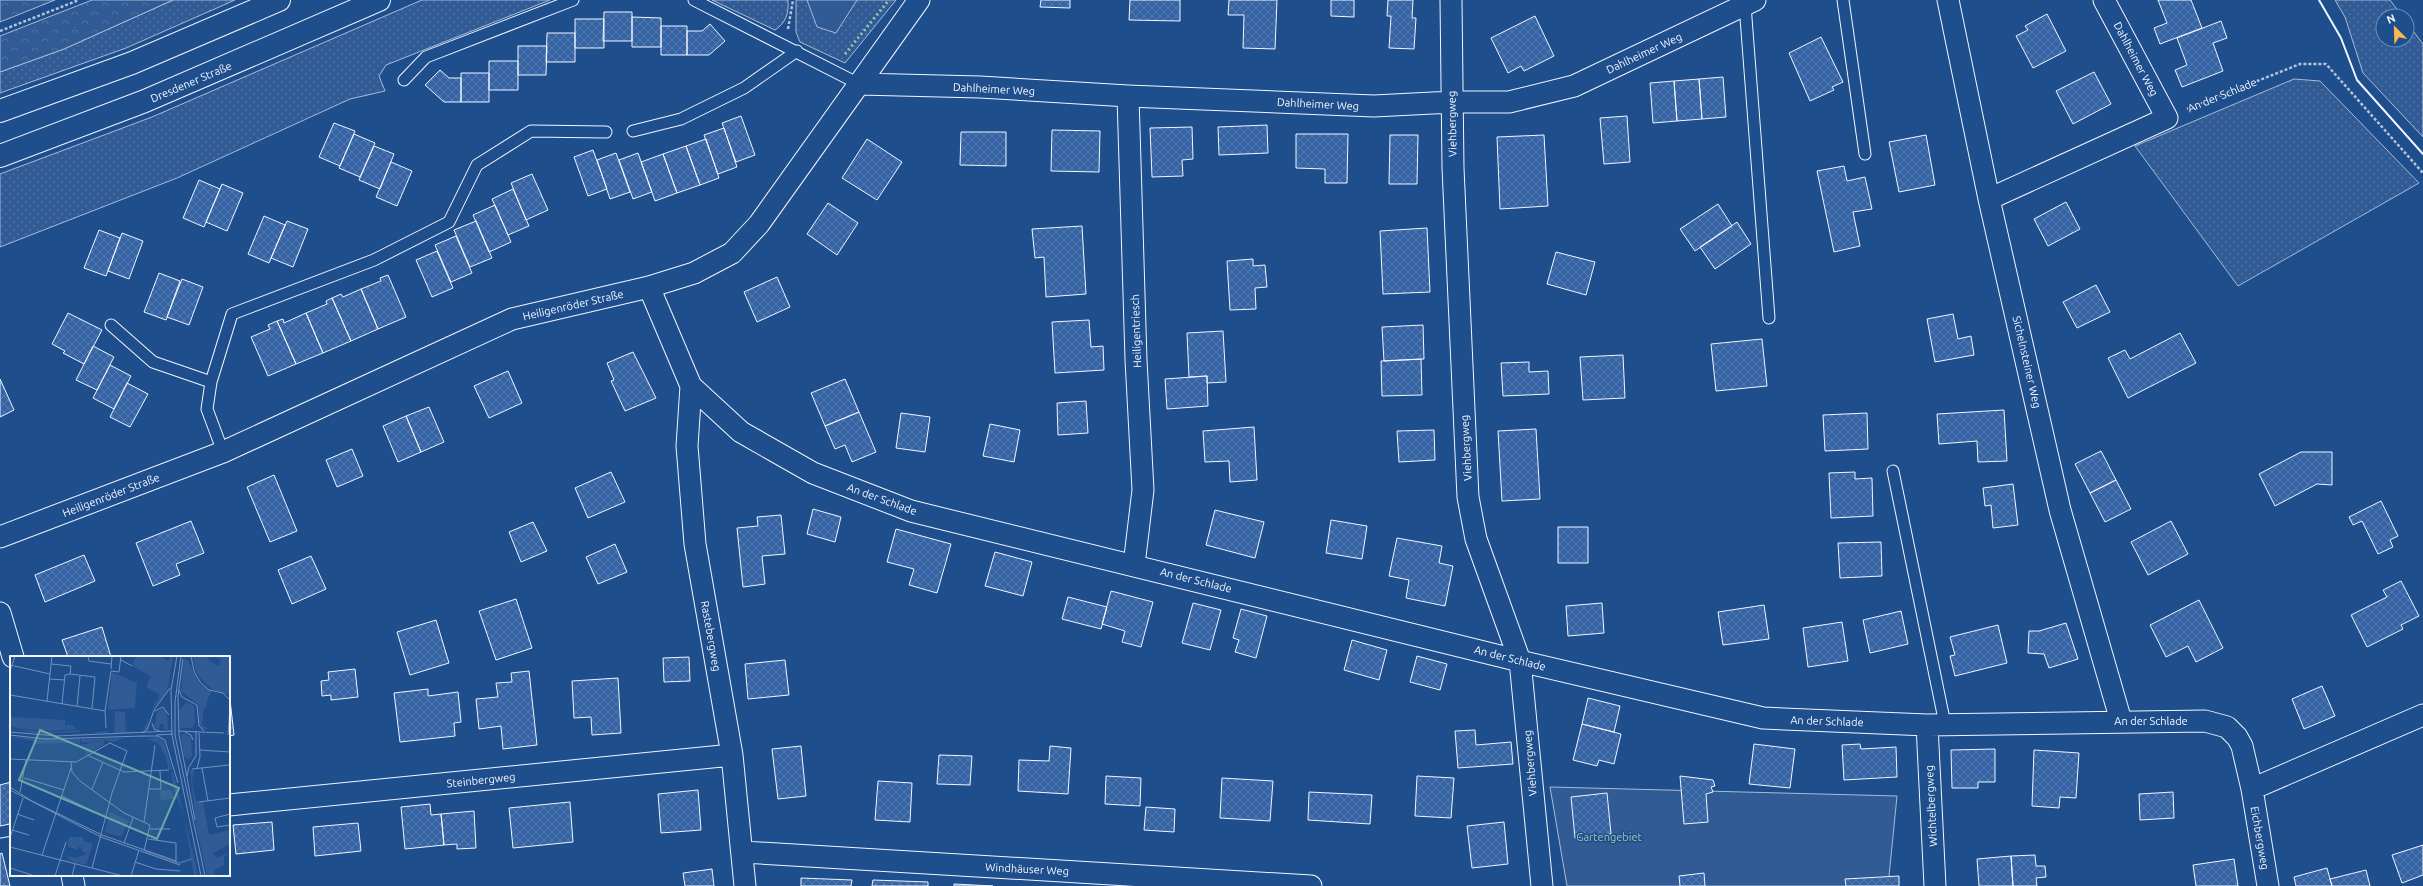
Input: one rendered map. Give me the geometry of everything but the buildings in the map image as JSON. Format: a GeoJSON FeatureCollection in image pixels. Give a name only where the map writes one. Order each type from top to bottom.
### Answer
{"type":"FeatureCollection","features":[{"type":"Feature","properties":{"kind":"main road"},"geometry":{"type":"LineString","coordinates":[[0,111],[132,63],[279,0]]}},
{"type":"Feature","properties":{"kind":"main road","name":"Dresdener Straße"},"geometry":{"type":"LineString","coordinates":[[0,156],[145,101],[379,0]]}},
{"type":"Feature","properties":{"kind":"street","name":"Heiligenröder Straße"},"geometry":{"type":"LineString","coordinates":[[0,538],[223,452],[512,319],[650,287],[694,273],[732,253],[759,224],[919,0]]}},
{"type":"Feature","properties":{"kind":"street","name":"Viehbergweg"},"geometry":{"type":"LineString","coordinates":[[1451,0],[1453,168],[1468,497],[1476,539],[1520,661],[1542,886]]}},
{"type":"Feature","properties":{"kind":"street","name":"Sichelnsteiner Weg"},"geometry":{"type":"LineString","coordinates":[[1948,0],[1989,199],[2060,510],[2121,721]]}},
{"type":"Feature","properties":{"kind":"street","name":"Dahlheimer Weg"},"geometry":{"type":"LineString","coordinates":[[2104,0],[2167,118]]}},
{"type":"Feature","properties":{"kind":"street","name":"Dahlheimer Weg"},"geometry":{"type":"LineString","coordinates":[[860,84],[980,87],[1128,96],[1374,106],[1452,102],[1509,102],[1574,86],[1750,3]]}},
{"type":"Feature","properties":{"kind":"street","name":"Heiligentriesch"},"geometry":{"type":"LineString","coordinates":[[1128,96],[1136,360],[1143,490],[1134,565]]}},
{"type":"Feature","properties":{"kind":"street"},"geometry":{"type":"LineString","coordinates":[[1989,199],[2167,118]]}},
{"type":"Feature","properties":{"kind":"street","name":"An der Schlade"},"geometry":{"type":"LineString","coordinates":[[650,287],[691,386],[741,432],[813,473],[911,511],[1520,661],[1763,718],[1936,724],[2121,721],[2205,722],[2227,726],[2237,737],[2242,746],[2252,789]]}},
{"type":"Feature","properties":{"kind":"street","name":"Rastebergweg"},"geometry":{"type":"LineString","coordinates":[[691,386],[687,446],[695,544],[732,755],[743,852],[745,886]]}},
{"type":"Feature","properties":{"kind":"street"},"geometry":{"type":"LineString","coordinates":[[0,613],[13,656]]}},
{"type":"Feature","properties":{"kind":"street"},"geometry":{"type":"LineString","coordinates":[[2252,789],[2423,715]]}},
{"type":"Feature","properties":{"kind":"street","name":"Wichtelbergweg"},"geometry":{"type":"LineString","coordinates":[[1935,886],[1936,724]]}},
{"type":"Feature","properties":{"kind":"street","name":"Steinbergweg"},"geometry":{"type":"LineString","coordinates":[[230,805],[732,755]]}},
{"type":"Feature","properties":{"kind":"street","name":"Eichbergweg"},"geometry":{"type":"LineString","coordinates":[[2252,789],[2268,886]]}},
{"type":"Feature","properties":{"kind":"street","name":"Windhäuser Weg"},"geometry":{"type":"LineString","coordinates":[[743,852],[1310,886]]}},
{"type":"Feature","properties":{"kind":"street"},"geometry":{"type":"LineString","coordinates":[[72,876],[74,886]]}},
{"type":"Feature","properties":{"kind":"lane"},"geometry":{"type":"LineString","coordinates":[[404,80],[426,57],[573,0]]}},
{"type":"Feature","properties":{"kind":"lane"},"geometry":{"type":"LineString","coordinates":[[694,0],[860,84]]}},
{"type":"Feature","properties":{"kind":"lane"},"geometry":{"type":"LineString","coordinates":[[1843,0],[1865,154]]}},
{"type":"Feature","properties":{"kind":"lane"},"geometry":{"type":"LineString","coordinates":[[1750,3],[1769,318]]}},
{"type":"Feature","properties":{"kind":"lane"},"geometry":{"type":"LineString","coordinates":[[633,131],[682,119],[744,88],[797,51]]}},
{"type":"Feature","properties":{"kind":"lane"},"geometry":{"type":"LineString","coordinates":[[223,452],[207,409],[211,382],[232,314],[374,260],[449,222],[477,165],[531,131],[606,132]]}},
{"type":"Feature","properties":{"kind":"lane"},"geometry":{"type":"LineString","coordinates":[[111,325],[153,362],[211,382]]}},
{"type":"Feature","properties":{"kind":"lane"},"geometry":{"type":"LineString","coordinates":[[1893,471],[1936,724]]}},
{"type":"Feature","properties":{"kind":"lane"},"geometry":{"type":"LineString","coordinates":[[0,832],[10,830]]}},
{"type":"Feature","properties":{"kind":"path"},"geometry":{"type":"LineString","coordinates":[[0,31],[79,0]]}},
{"type":"Feature","properties":{"kind":"path"},"geometry":{"type":"LineString","coordinates":[[785,45],[793,0]]}},
{"type":"Feature","properties":{"kind":"path","name":"An der Schlade"},"geometry":{"type":"LineString","coordinates":[[2167,118],[2300,64],[2326,64],[2423,173]]}},
{"type":"Feature","properties":{"kind":"green space"},"geometry":{"type":"Polygon","coordinates":[[[0,0],[55,0],[0,22],[0,0]]]}},
{"type":"Feature","properties":{"kind":"green space"},"geometry":{"type":"Polygon","coordinates":[[[92,0],[173,0],[64,49],[0,72],[0,36],[92,0]]]}},
{"type":"Feature","properties":{"kind":"green space"},"geometry":{"type":"Polygon","coordinates":[[[173,0],[235,0],[126,48],[0,93],[0,72],[64,49],[173,0]]]}},
{"type":"Feature","properties":{"kind":"green space"},"geometry":{"type":"Polygon","coordinates":[[[422,0],[550,0],[386,65],[379,76],[385,91],[350,99],[177,178],[0,247],[0,174],[152,117],[422,0]]]}},
{"type":"Feature","properties":{"kind":"green space"},"geometry":{"type":"Polygon","coordinates":[[[712,0],[788,0],[788,9],[784,21],[775,30],[712,0]]]}},
{"type":"Feature","properties":{"kind":"green space"},"geometry":{"type":"Polygon","coordinates":[[[796,0],[896,0],[845,63],[800,42],[796,32],[796,0]]]}},
{"type":"Feature","properties":{"kind":"green space"},"geometry":{"type":"Polygon","coordinates":[[[2335,0],[2390,0],[2396,8],[2375,8],[2375,48],[2415,48],[2415,34],[2423,44],[2423,137],[2363,73],[2345,17],[2335,0]]]}},
{"type":"Feature","properties":{"kind":"green space"},"geometry":{"type":"Polygon","coordinates":[[[2294,79],[2320,81],[2419,183],[2238,286],[2135,146],[2294,79]]]}},
{"type":"Feature","properties":{"kind":"shaded area"},"geometry":{"type":"Polygon","coordinates":[[[807,0],[857,0],[836,33],[817,27],[807,0]]]}},
{"type":"Feature","properties":{"kind":"shaded area","name":"Gartengebiet"},"geometry":{"type":"Polygon","coordinates":[[[1550,787],[1897,796],[1888,886],[1567,886],[1550,787]]]}},
{"type":"Feature","properties":{"kind":"hedge"},"geometry":{"type":"LineString","coordinates":[[845,54],[889,0]]}},
{"type":"Feature","properties":{"kind":"wall"},"geometry":{"type":"LineString","coordinates":[[2319,0],[2341,38],[2357,80],[2423,154]]}}]}
